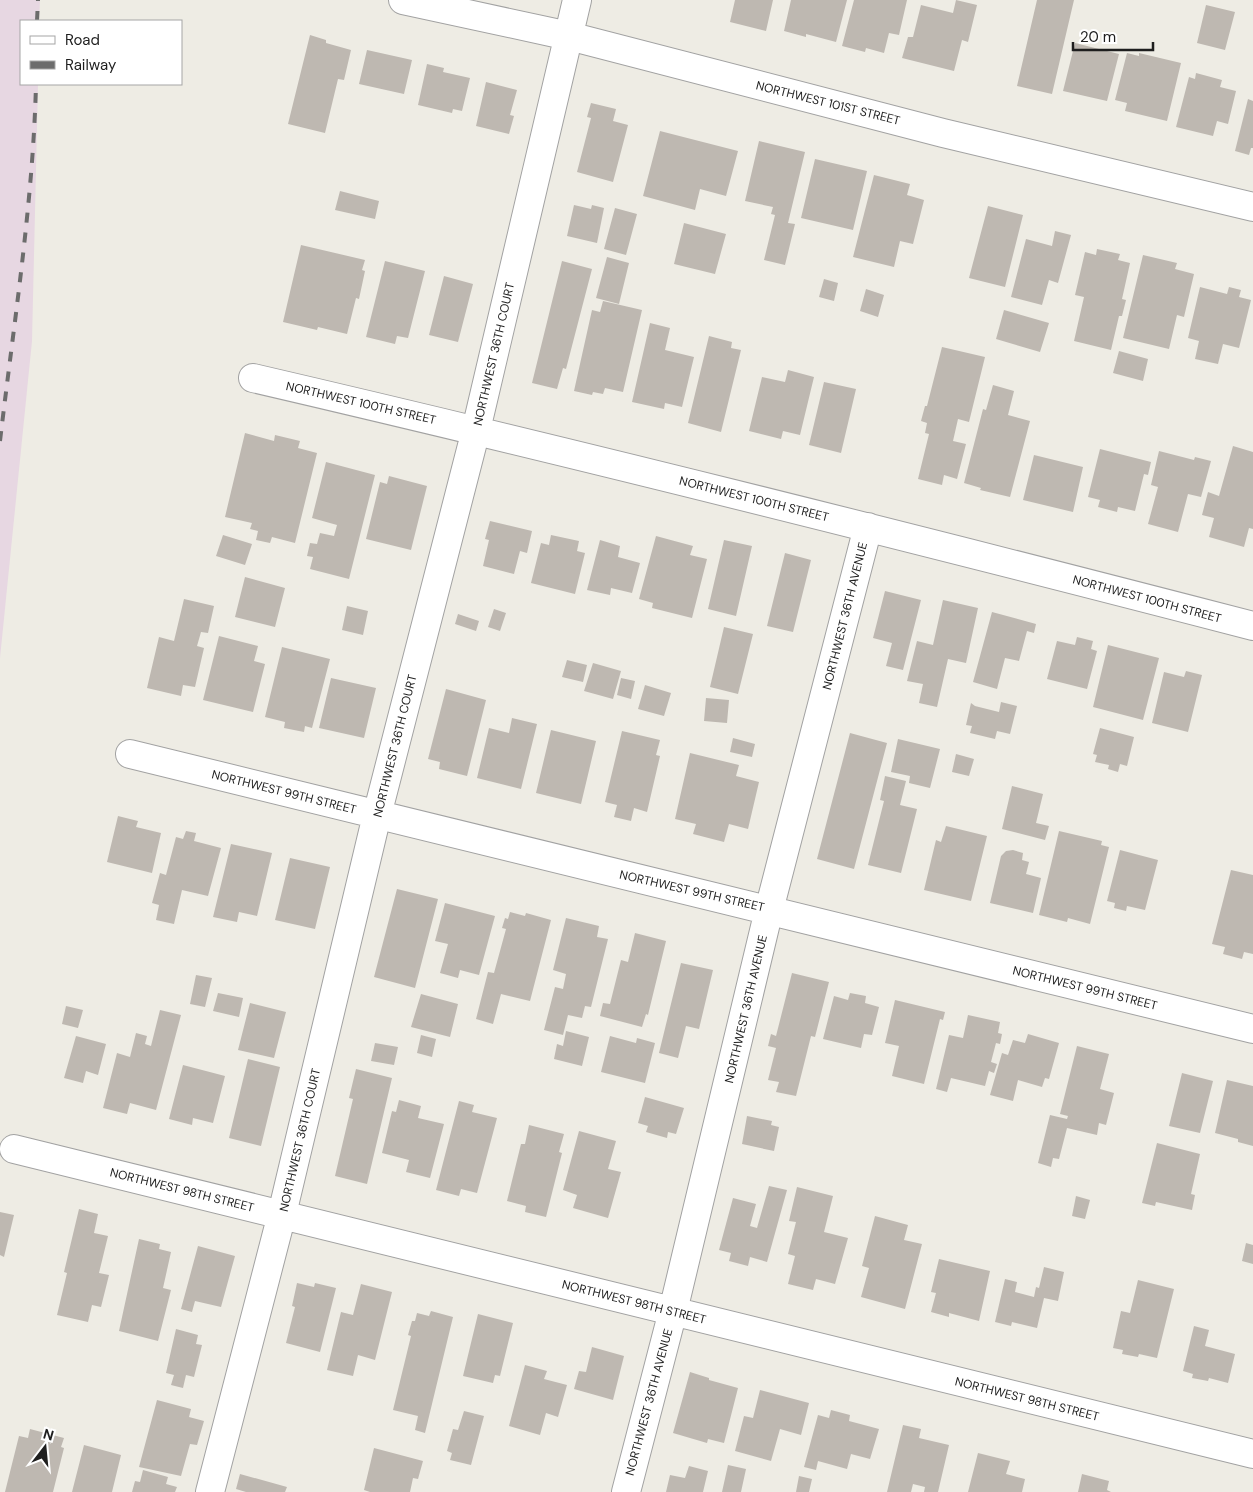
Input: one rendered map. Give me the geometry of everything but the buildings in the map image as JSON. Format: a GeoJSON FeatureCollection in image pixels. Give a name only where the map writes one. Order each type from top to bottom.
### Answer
{"type":"FeatureCollection","features":[{"type":"Feature","properties":{"kind":"street","name":"NORTHWEST 101ST STREET"},"geometry":{"type":"LineString","coordinates":[[403,0],[569,36],[943,133],[1253,208]]}},
{"type":"Feature","properties":{"kind":"street","name":"NORTHWEST 36TH COURT"},"geometry":{"type":"LineString","coordinates":[[210,1492],[282,1214],[377,815],[476,430],[577,0]]}},
{"type":"Feature","properties":{"kind":"street","name":"NORTHWEST 100TH STREET"},"geometry":{"type":"LineString","coordinates":[[253,378],[476,430],[868,527],[1253,626]]}},
{"type":"Feature","properties":{"kind":"street","name":"NORTHWEST 36TH AVENUE"},"geometry":{"type":"LineString","coordinates":[[626,1492],[673,1311],[769,910],[868,527]]}},
{"type":"Feature","properties":{"kind":"street","name":"NORTHWEST 99TH STREET"},"geometry":{"type":"LineString","coordinates":[[130,754],[1253,1029]]}},
{"type":"Feature","properties":{"kind":"street","name":"NORTHWEST 98TH STREET"},"geometry":{"type":"LineString","coordinates":[[14,1150],[282,1214],[1253,1454]]}},
{"type":"Feature","properties":{"kind":"shaded area"},"geometry":{"type":"Polygon","coordinates":[[[0,0],[40,0],[39,20],[20,20],[20,85],[38,85],[32,341],[0,658],[0,0]]]}},
{"type":"Feature","properties":{"kind":"railway"},"geometry":{"type":"LineString","coordinates":[[37,20],[38,0]]}},
{"type":"Feature","properties":{"kind":"railway"},"geometry":{"type":"LineString","coordinates":[[0,441],[27,218],[36,85]]}}]}
